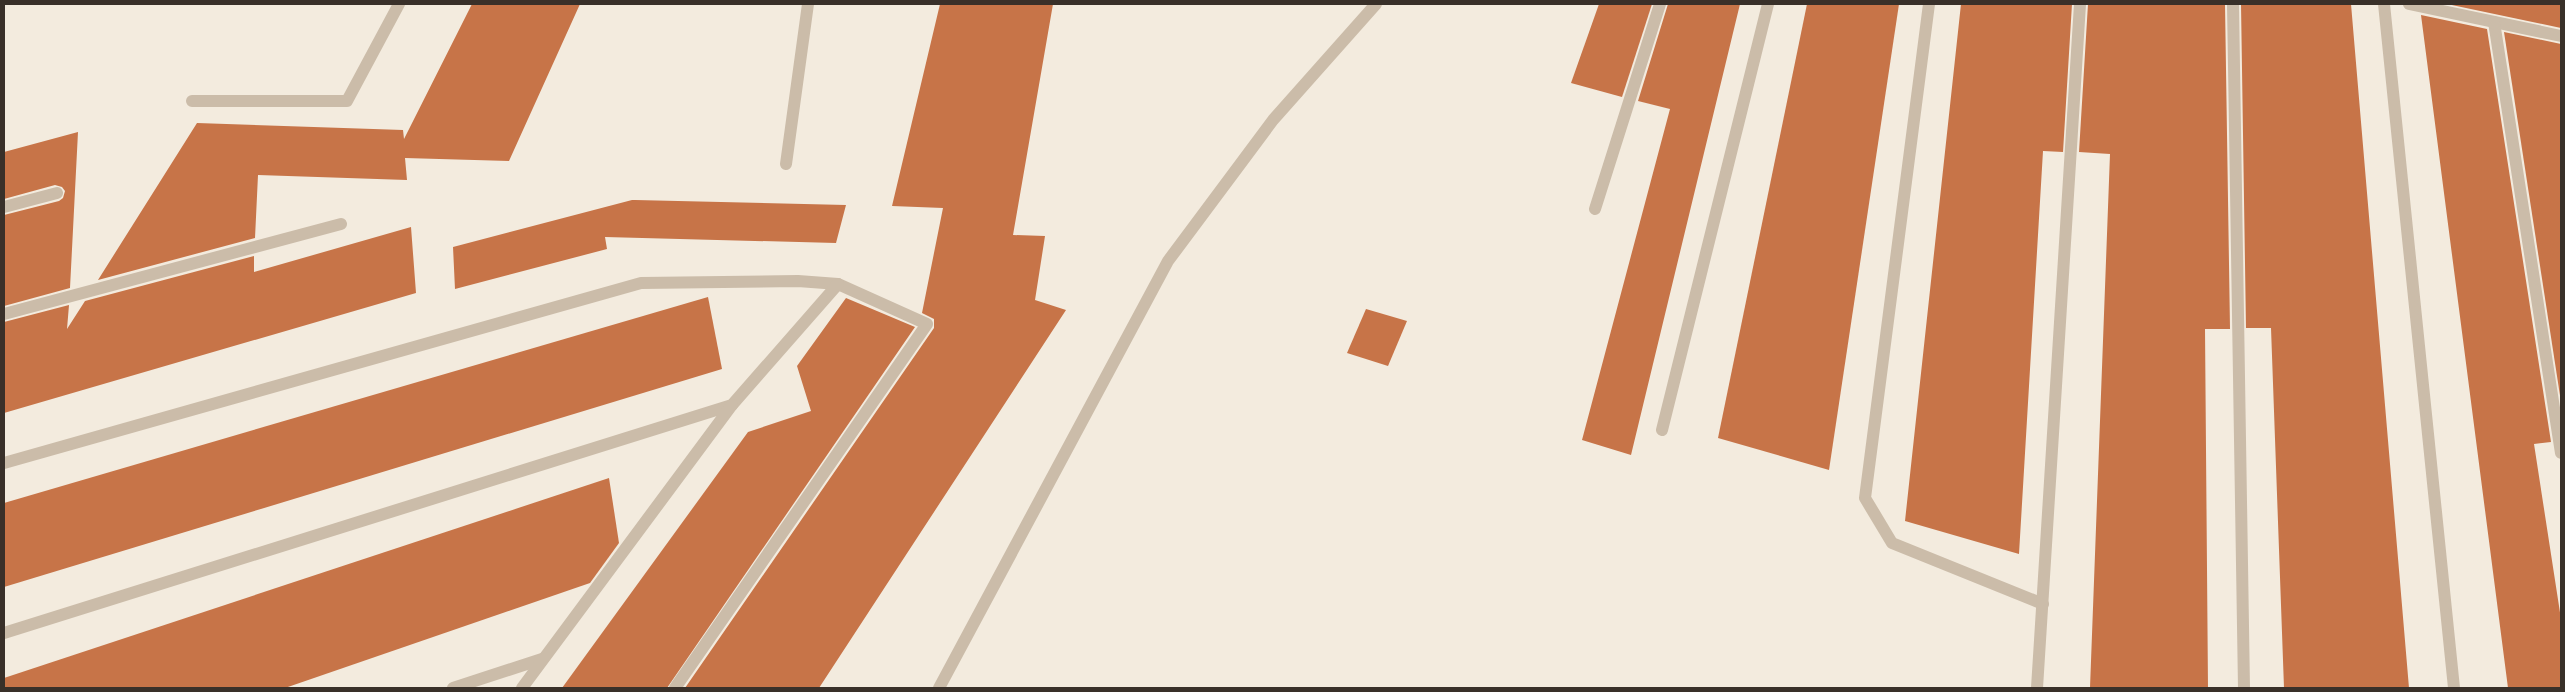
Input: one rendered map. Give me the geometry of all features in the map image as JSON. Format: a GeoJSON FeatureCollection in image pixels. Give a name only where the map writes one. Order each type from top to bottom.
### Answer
{"type":"FeatureCollection","features":[{"type":"Feature","properties":{"kind":"lane"},"geometry":{"type":"LineString","coordinates":[[192,101],[347,101],[399,4]]}},
{"type":"Feature","properties":{"kind":"lane"},"geometry":{"type":"LineString","coordinates":[[786,164],[808,4]]}},
{"type":"Feature","properties":{"kind":"lane"},"geometry":{"type":"LineString","coordinates":[[939,688],[1168,261],[1273,120],[1376,4]]}},
{"type":"Feature","properties":{"kind":"lane"},"geometry":{"type":"LineString","coordinates":[[1595,209],[1660,4]]}},
{"type":"Feature","properties":{"kind":"lane"},"geometry":{"type":"LineString","coordinates":[[1662,430],[1768,4]]}},
{"type":"Feature","properties":{"kind":"lane"},"geometry":{"type":"LineString","coordinates":[[1930,4],[1865,498],[1892,543],[2043,604]]}},
{"type":"Feature","properties":{"kind":"lane"},"geometry":{"type":"LineString","coordinates":[[2038,688],[2080,4]]}},
{"type":"Feature","properties":{"kind":"lane"},"geometry":{"type":"LineString","coordinates":[[2233,4],[2244,688]]}},
{"type":"Feature","properties":{"kind":"lane"},"geometry":{"type":"LineString","coordinates":[[2384,4],[2454,688]]}},
{"type":"Feature","properties":{"kind":"lane"},"geometry":{"type":"LineString","coordinates":[[2409,4],[2561,36]]}},
{"type":"Feature","properties":{"kind":"lane"},"geometry":{"type":"LineString","coordinates":[[2494,22],[2561,453]]}},
{"type":"Feature","properties":{"kind":"lane"},"geometry":{"type":"LineString","coordinates":[[4,207],[57,193]]}},
{"type":"Feature","properties":{"kind":"lane"},"geometry":{"type":"LineString","coordinates":[[4,314],[341,224]]}},
{"type":"Feature","properties":{"kind":"lane"},"geometry":{"type":"LineString","coordinates":[[4,463],[641,283],[798,281],[838,284],[927,324],[674,688]]}},
{"type":"Feature","properties":{"kind":"lane"},"geometry":{"type":"LineString","coordinates":[[522,688],[732,405],[838,284]]}},
{"type":"Feature","properties":{"kind":"lane"},"geometry":{"type":"LineString","coordinates":[[4,633],[732,405]]}},
{"type":"Feature","properties":{"kind":"lane"},"geometry":{"type":"LineString","coordinates":[[453,688],[542,659]]}},
{"type":"Feature","properties":{"kind":"building"},"geometry":{"type":"Polygon","coordinates":[[[472,4],[580,4],[509,161],[405,158],[407,180],[258,175],[255,238],[98,280],[197,123],[403,130],[404,139],[472,4]]]}},
{"type":"Feature","properties":{"kind":"building"},"geometry":{"type":"Polygon","coordinates":[[[940,4],[1053,4],[1013,235],[1045,236],[1035,300],[1066,310],[819,688],[685,688],[934,328],[934,319],[922,313],[943,208],[892,206],[940,4]]]}},
{"type":"Feature","properties":{"kind":"building"},"geometry":{"type":"Polygon","coordinates":[[[1599,4],[1652,4],[1622,97],[1571,83],[1599,4]]]}},
{"type":"Feature","properties":{"kind":"building"},"geometry":{"type":"Polygon","coordinates":[[[1668,4],[1740,4],[1631,455],[1582,440],[1670,109],[1638,101],[1668,4]]]}},
{"type":"Feature","properties":{"kind":"building"},"geometry":{"type":"Polygon","coordinates":[[[1807,4],[1899,4],[1829,470],[1718,438],[1807,4]]]}},
{"type":"Feature","properties":{"kind":"building"},"geometry":{"type":"Polygon","coordinates":[[[1961,4],[2072,4],[2063,152],[2043,151],[2019,554],[1905,521],[1961,4]]]}},
{"type":"Feature","properties":{"kind":"building"},"geometry":{"type":"Polygon","coordinates":[[[2088,4],[2225,4],[2230,329],[2205,329],[2208,688],[2090,688],[2110,154],[2079,152],[2088,4]]]}},
{"type":"Feature","properties":{"kind":"building"},"geometry":{"type":"Polygon","coordinates":[[[2241,4],[2351,4],[2409,688],[2284,688],[2271,328],[2246,328],[2241,4]]]}},
{"type":"Feature","properties":{"kind":"building"},"geometry":{"type":"Polygon","coordinates":[[[2447,4],[2561,4],[2561,28],[2447,4]]]}},
{"type":"Feature","properties":{"kind":"building"},"geometry":{"type":"Polygon","coordinates":[[[2421,15],[2487,29],[2551,442],[2534,444],[2561,619],[2561,688],[2508,688],[2421,15]]]}},
{"type":"Feature","properties":{"kind":"building"},"geometry":{"type":"Polygon","coordinates":[[[2504,32],[2561,44],[2561,402],[2504,32]]]}},
{"type":"Feature","properties":{"kind":"building"},"geometry":{"type":"Polygon","coordinates":[[[78,132],[70,288],[4,306],[4,215],[59,201],[63,198],[65,191],[62,187],[55,185],[4,199],[4,152],[78,132]]]}},
{"type":"Feature","properties":{"kind":"building"},"geometry":{"type":"Polygon","coordinates":[[[632,200],[846,205],[836,243],[605,237],[607,249],[455,289],[453,247],[632,200]]]}},
{"type":"Feature","properties":{"kind":"building"},"geometry":{"type":"Polygon","coordinates":[[[411,227],[416,293],[4,413],[4,322],[69,305],[67,329],[85,301],[254,256],[254,272],[411,227]]]}},
{"type":"Feature","properties":{"kind":"building"},"geometry":{"type":"Polygon","coordinates":[[[708,297],[722,369],[4,587],[4,503],[708,297]]]}},
{"type":"Feature","properties":{"kind":"building"},"geometry":{"type":"Polygon","coordinates":[[[846,298],[915,327],[667,688],[562,688],[748,432],[811,411],[797,366],[846,298]]]}},
{"type":"Feature","properties":{"kind":"building"},"geometry":{"type":"Polygon","coordinates":[[[1366,309],[1407,321],[1388,366],[1347,353],[1366,309]]]}},
{"type":"Feature","properties":{"kind":"building"},"geometry":{"type":"Polygon","coordinates":[[[609,478],[619,543],[590,583],[285,688],[4,688],[4,678],[609,478]]]}}]}
